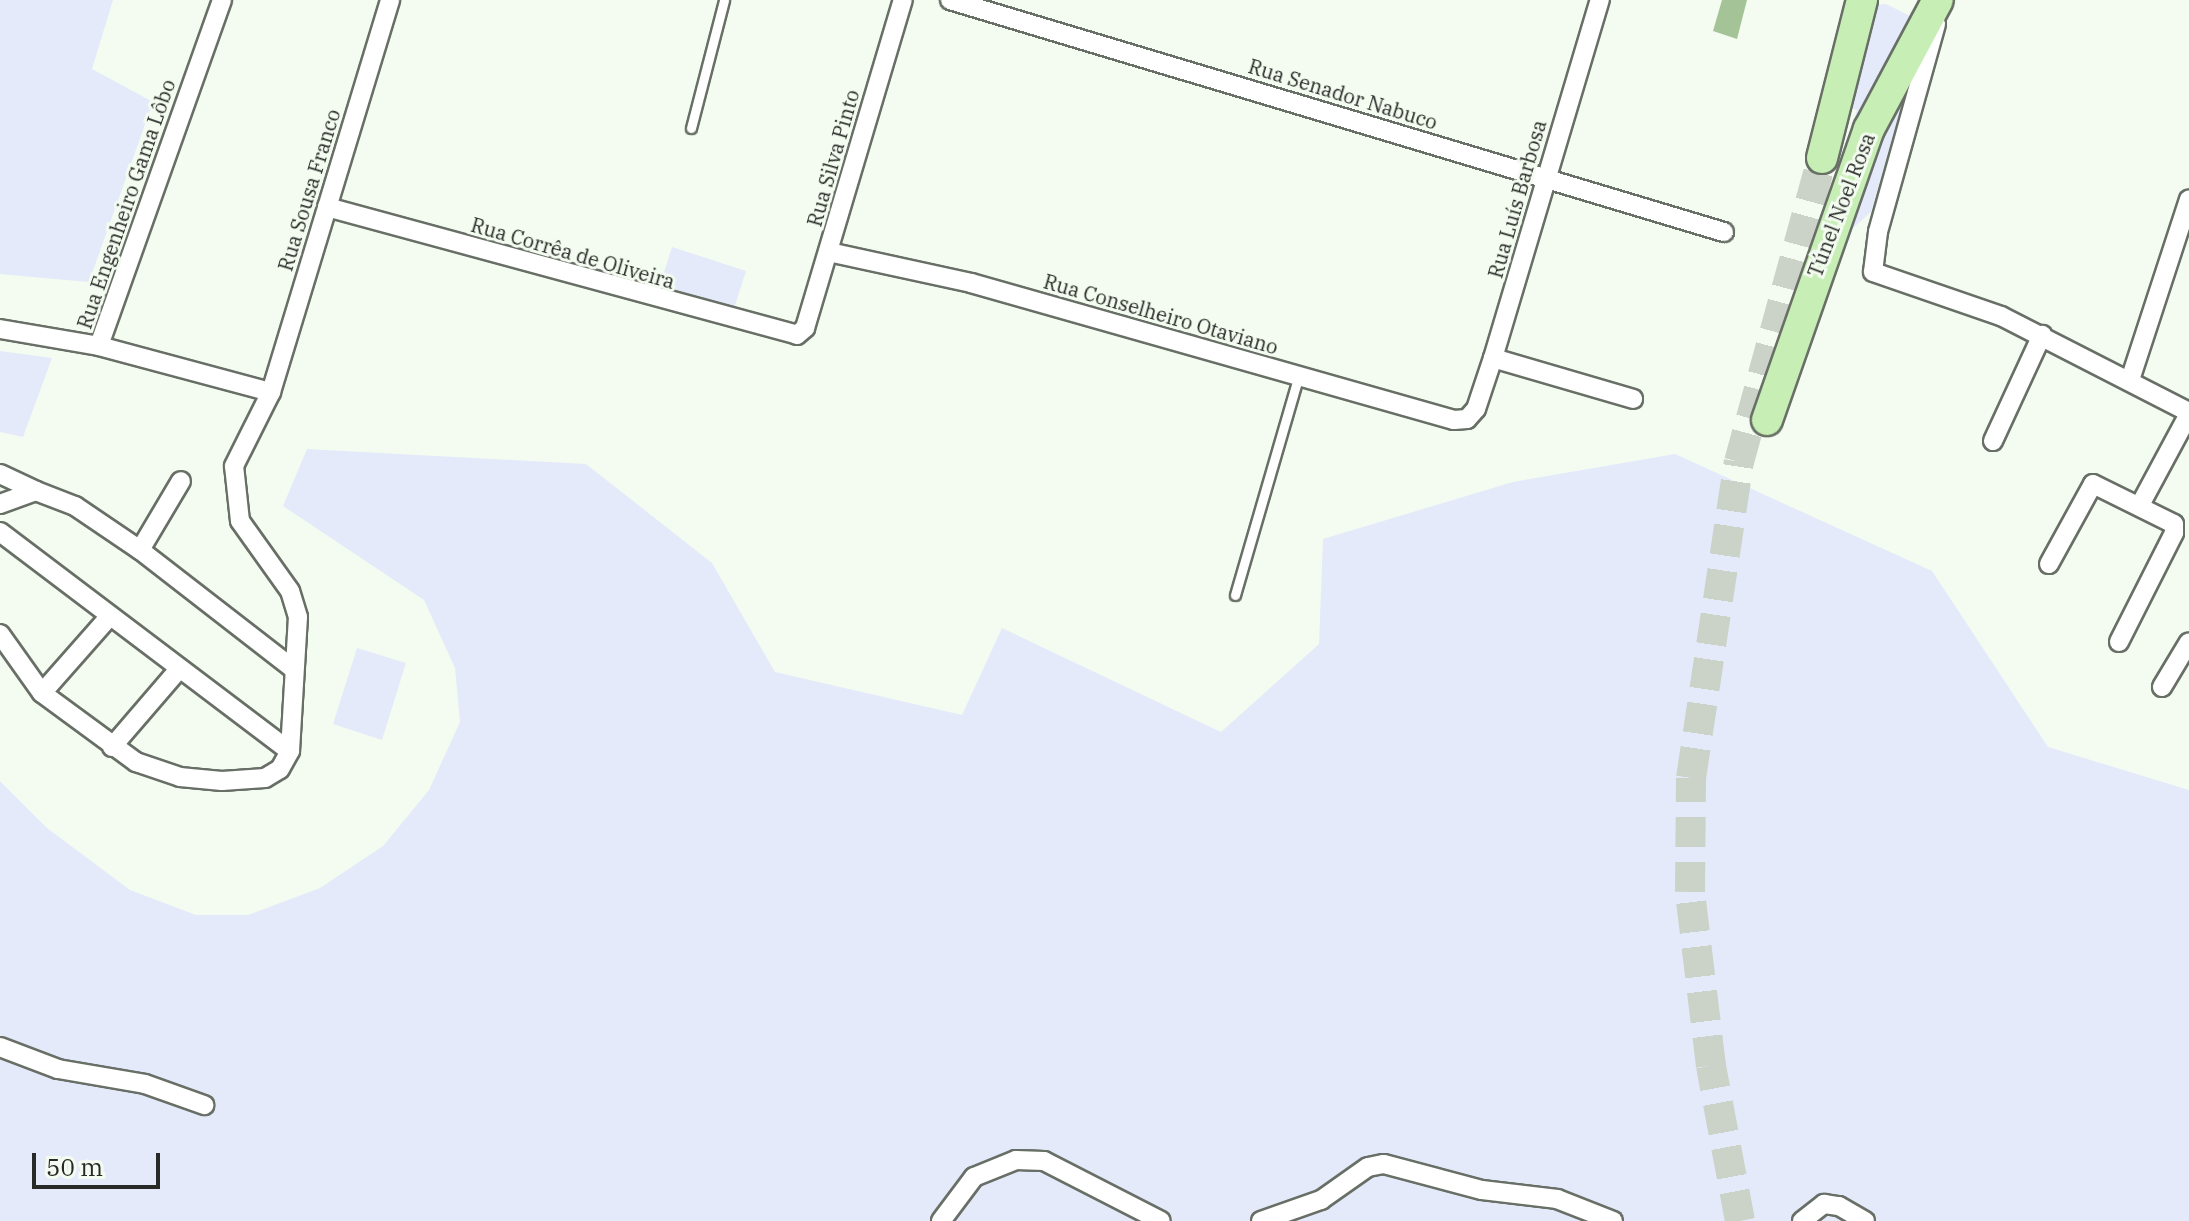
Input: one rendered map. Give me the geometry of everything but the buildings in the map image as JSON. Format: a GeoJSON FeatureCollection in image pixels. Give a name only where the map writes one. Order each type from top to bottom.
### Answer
{"type":"FeatureCollection","features":[{"type":"Feature","properties":{"kind":"main road","name":"Túnel Noel Rosa"},"geometry":{"type":"LineString","coordinates":[[1822,158],[1862,0]]}},
{"type":"Feature","properties":{"kind":"main road","name":"Túnel Noel Rosa"},"geometry":{"type":"LineString","coordinates":[[1767,420],[1869,129],[1940,0]]}},
{"type":"Feature","properties":{"kind":"street","name":"Rua Engenheiro Gama Lôbo"},"geometry":{"type":"LineString","coordinates":[[222,0],[99,346],[271,392]]}},
{"type":"Feature","properties":{"kind":"street","name":"Rua Sousa Franco"},"geometry":{"type":"LineString","coordinates":[[290,751],[292,668],[298,617],[290,591],[240,521],[233,492],[244,438],[271,392],[390,0]]}},
{"type":"Feature","properties":{"kind":"street","name":"Rua Silva Pinto"},"geometry":{"type":"LineString","coordinates":[[805,328],[903,0]]}},
{"type":"Feature","properties":{"kind":"street","name":"Rua Senador Nabuco"},"geometry":{"type":"LineString","coordinates":[[950,0],[1724,232]]}},
{"type":"Feature","properties":{"kind":"street","name":"Rua Luís Barbosa"},"geometry":{"type":"LineString","coordinates":[[1476,409],[1600,0]]}},
{"type":"Feature","properties":{"kind":"street"},"geometry":{"type":"LineString","coordinates":[[1940,0],[1871,268],[1876,275],[2001,316],[2189,413],[2140,505]]}},
{"type":"Feature","properties":{"kind":"street"},"geometry":{"type":"LineString","coordinates":[[2130,380],[2181,257],[2189,199]]}},
{"type":"Feature","properties":{"kind":"street","name":"Rua Corrêa de Oliveira"},"geometry":{"type":"LineString","coordinates":[[327,207],[786,336],[805,328]]}},
{"type":"Feature","properties":{"kind":"street","name":"Rua Conselheiro Otaviano"},"geometry":{"type":"LineString","coordinates":[[829,252],[971,283],[1454,420],[1467,419],[1476,409]]}},
{"type":"Feature","properties":{"kind":"street"},"geometry":{"type":"LineString","coordinates":[[0,329],[99,346]]}},
{"type":"Feature","properties":{"kind":"street"},"geometry":{"type":"LineString","coordinates":[[1993,441],[2042,335]]}},
{"type":"Feature","properties":{"kind":"street"},"geometry":{"type":"LineString","coordinates":[[1493,358],[1633,399]]}},
{"type":"Feature","properties":{"kind":"street"},"geometry":{"type":"LineString","coordinates":[[0,474],[75,506],[140,550],[292,668]]}},
{"type":"Feature","properties":{"kind":"street"},"geometry":{"type":"LineString","coordinates":[[140,550],[181,481]]}},
{"type":"Feature","properties":{"kind":"street"},"geometry":{"type":"LineString","coordinates":[[2049,564],[2093,484],[2174,524],[2174,533],[2119,642]]}},
{"type":"Feature","properties":{"kind":"street"},"geometry":{"type":"LineString","coordinates":[[0,504],[36,491]]}},
{"type":"Feature","properties":{"kind":"street"},"geometry":{"type":"LineString","coordinates":[[0,532],[290,751],[280,769],[265,778],[222,781],[180,777],[112,747],[42,693],[0,634]]}},
{"type":"Feature","properties":{"kind":"street"},"geometry":{"type":"LineString","coordinates":[[42,693],[110,616]]}},
{"type":"Feature","properties":{"kind":"street"},"geometry":{"type":"LineString","coordinates":[[2162,687],[2189,642]]}},
{"type":"Feature","properties":{"kind":"street"},"geometry":{"type":"LineString","coordinates":[[112,747],[179,669]]}},
{"type":"Feature","properties":{"kind":"street"},"geometry":{"type":"LineString","coordinates":[[0,1047],[58,1069],[145,1084],[204,1105]]}},
{"type":"Feature","properties":{"kind":"street"},"geometry":{"type":"LineString","coordinates":[[941,1221],[974,1177],[1016,1160],[1044,1161],[1161,1221]]}},
{"type":"Feature","properties":{"kind":"street"},"geometry":{"type":"LineString","coordinates":[[1261,1221],[1321,1200],[1368,1167],[1384,1164],[1482,1190],[1557,1199],[1613,1221]]}},
{"type":"Feature","properties":{"kind":"street"},"geometry":{"type":"LineString","coordinates":[[1802,1221],[1824,1204],[1839,1206],[1865,1221]]}},
{"type":"Feature","properties":{"kind":"lane"},"geometry":{"type":"LineString","coordinates":[[691,128],[724,0]]}},
{"type":"Feature","properties":{"kind":"lane"},"geometry":{"type":"LineString","coordinates":[[1235,595],[1299,375]]}},
{"type":"Feature","properties":{"kind":"shaded area"},"geometry":{"type":"Polygon","coordinates":[[[0,0],[113,0],[92,69],[153,102],[89,282],[0,274],[0,0]]]}},
{"type":"Feature","properties":{"kind":"shaded area"},"geometry":{"type":"Polygon","coordinates":[[[1886,4],[1914,18],[1821,228],[1857,110],[1849,107],[1838,160],[1831,154],[1868,6],[1886,4]]]}},
{"type":"Feature","properties":{"kind":"shaded area"},"geometry":{"type":"Polygon","coordinates":[[[1916,60],[1871,212],[1852,229],[1846,247],[1838,243],[1883,118],[1916,60]]]}},
{"type":"Feature","properties":{"kind":"shaded area"},"geometry":{"type":"Polygon","coordinates":[[[672,247],[746,271],[733,312],[659,288],[672,247]]]}},
{"type":"Feature","properties":{"kind":"shaded area"},"geometry":{"type":"Polygon","coordinates":[[[0,351],[52,358],[23,437],[0,432],[0,351]]]}},
{"type":"Feature","properties":{"kind":"shaded area"},"geometry":{"type":"Polygon","coordinates":[[[307,449],[586,464],[712,563],[775,672],[962,715],[1002,628],[1221,732],[1319,644],[1323,539],[1513,482],[1675,454],[1932,571],[2048,747],[2189,790],[2189,1221],[0,1221],[0,781],[47,828],[130,890],[196,915],[248,915],[320,888],[383,846],[429,790],[460,722],[455,668],[424,600],[283,506],[307,449]]]}},
{"type":"Feature","properties":{"kind":"shaded area"},"geometry":{"type":"Polygon","coordinates":[[[357,648],[406,663],[382,740],[333,724],[357,648]]]}},
{"type":"Feature","properties":{"kind":"tunnel"},"geometry":{"type":"LineString","coordinates":[[1740,1221],[1711,1066],[1690,892],[1691,778],[1739,462],[1822,158]]}}]}
